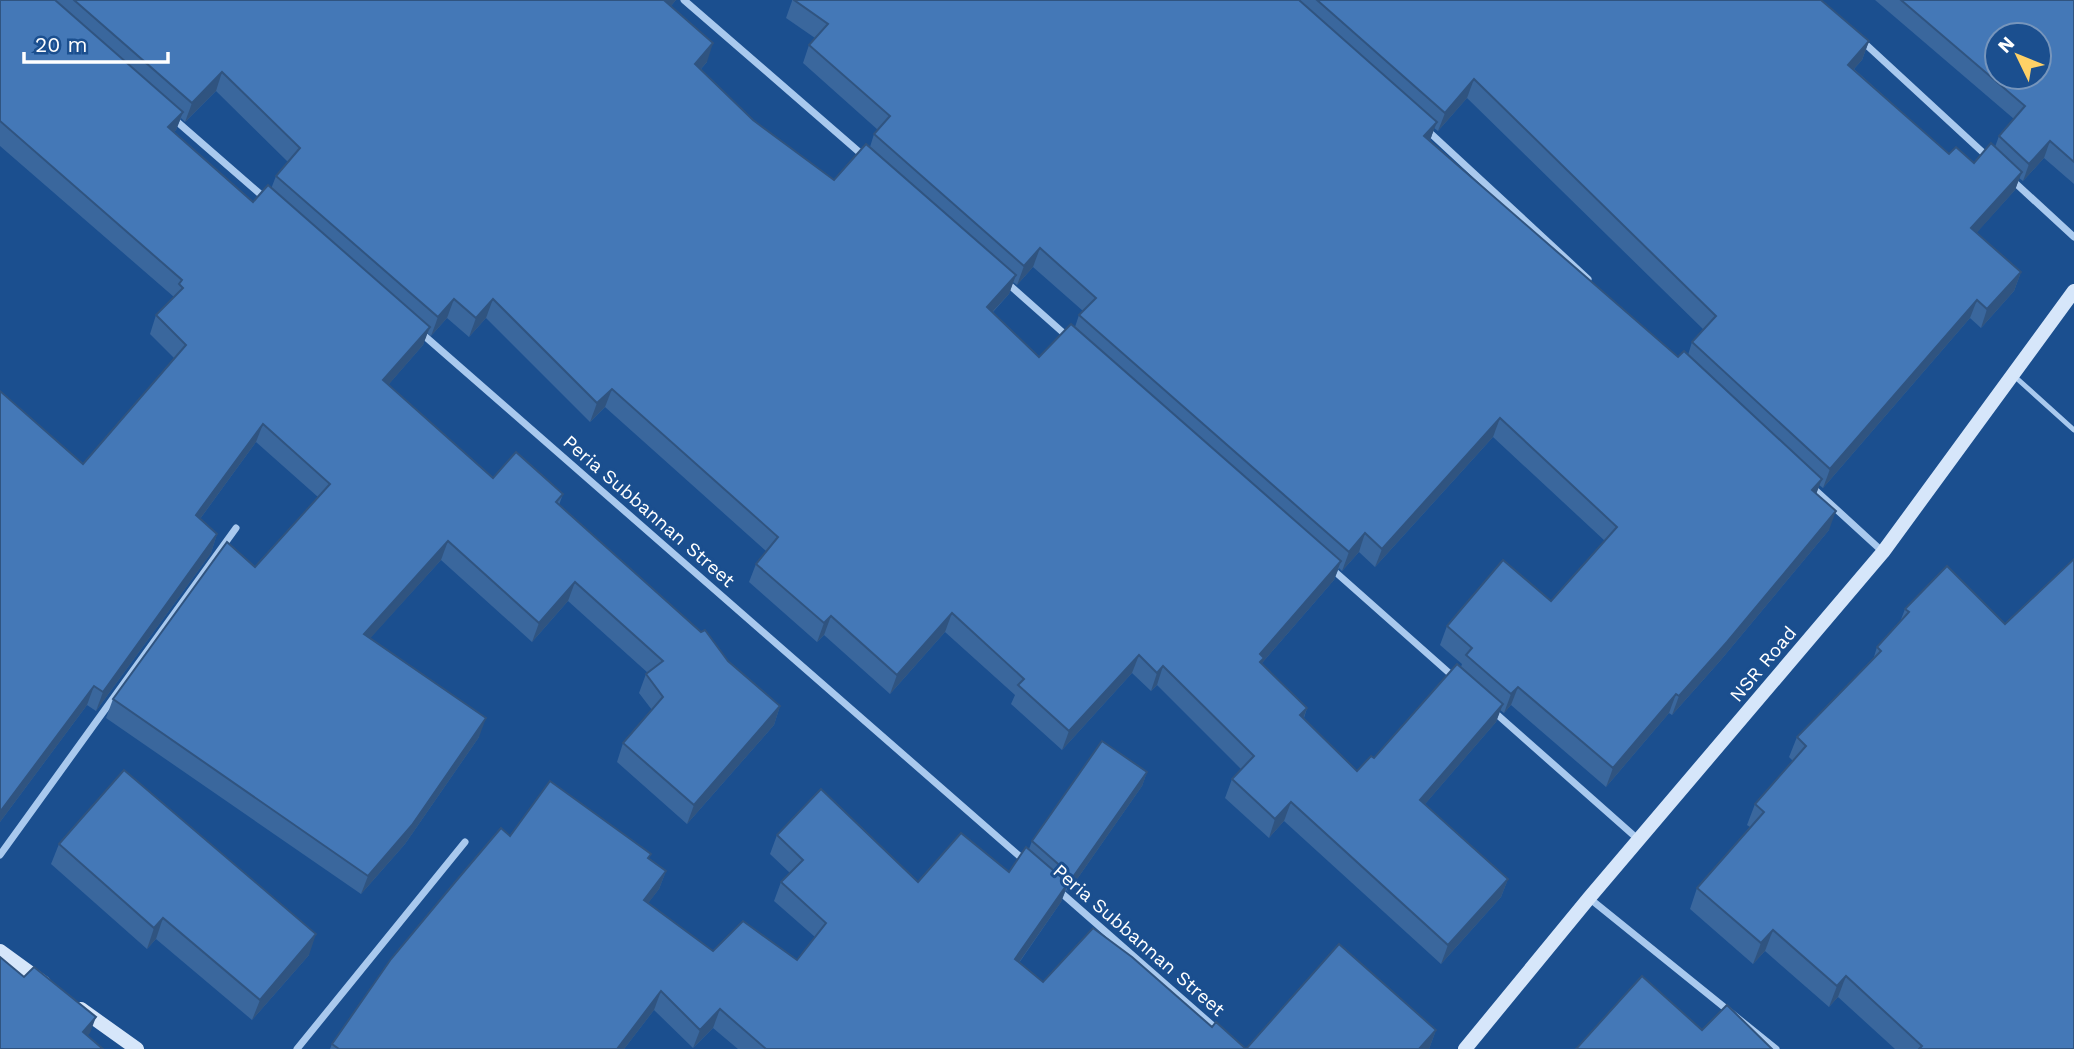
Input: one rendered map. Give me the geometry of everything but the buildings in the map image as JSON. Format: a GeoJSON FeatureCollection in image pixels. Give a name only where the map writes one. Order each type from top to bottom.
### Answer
{"type":"FeatureCollection","features":[{"type":"Feature","properties":{"kind":"main road","name":"NSR Road"},"geometry":{"type":"LineString","coordinates":[[1465,1049],[1589,898],[1883,552],[2074,291]]}},
{"type":"Feature","properties":{"kind":"main road"},"geometry":{"type":"LineString","coordinates":[[0,951],[137,1049]]}},
{"type":"Feature","properties":{"kind":"street"},"geometry":{"type":"LineString","coordinates":[[684,0],[876,168]]}},
{"type":"Feature","properties":{"kind":"street"},"geometry":{"type":"LineString","coordinates":[[1849,29],[1992,162]]}},
{"type":"Feature","properties":{"kind":"street"},"geometry":{"type":"LineString","coordinates":[[171,117],[275,207]]}},
{"type":"Feature","properties":{"kind":"street"},"geometry":{"type":"LineString","coordinates":[[1417,121],[1599,290]]}},
{"type":"Feature","properties":{"kind":"street"},"geometry":{"type":"LineString","coordinates":[[2003,171],[2074,237]]}},
{"type":"Feature","properties":{"kind":"street"},"geometry":{"type":"LineString","coordinates":[[1002,278],[1075,343]]}},
{"type":"Feature","properties":{"kind":"street","name":"Peria Subbannan Street"},"geometry":{"type":"LineString","coordinates":[[411,324],[1032,867]]}},
{"type":"Feature","properties":{"kind":"street"},"geometry":{"type":"LineString","coordinates":[[1802,477],[1883,552]]}},
{"type":"Feature","properties":{"kind":"street"},"geometry":{"type":"LineString","coordinates":[[0,855],[236,528]]}},
{"type":"Feature","properties":{"kind":"street"},"geometry":{"type":"LineString","coordinates":[[1326,564],[1462,684]]}},
{"type":"Feature","properties":{"kind":"street"},"geometry":{"type":"LineString","coordinates":[[1483,702],[1640,841]]}},
{"type":"Feature","properties":{"kind":"street"},"geometry":{"type":"LineString","coordinates":[[297,1049],[465,842]]}},
{"type":"Feature","properties":{"kind":"street","name":"Peria Subbannan Street"},"geometry":{"type":"LineString","coordinates":[[1053,885],[1228,1040]]}},
{"type":"Feature","properties":{"kind":"street"},"geometry":{"type":"LineString","coordinates":[[1589,898],[1776,1049]]}},
{"type":"Feature","properties":{"kind":"lane"},"geometry":{"type":"LineString","coordinates":[[2013,375],[2074,430]]}}]}
